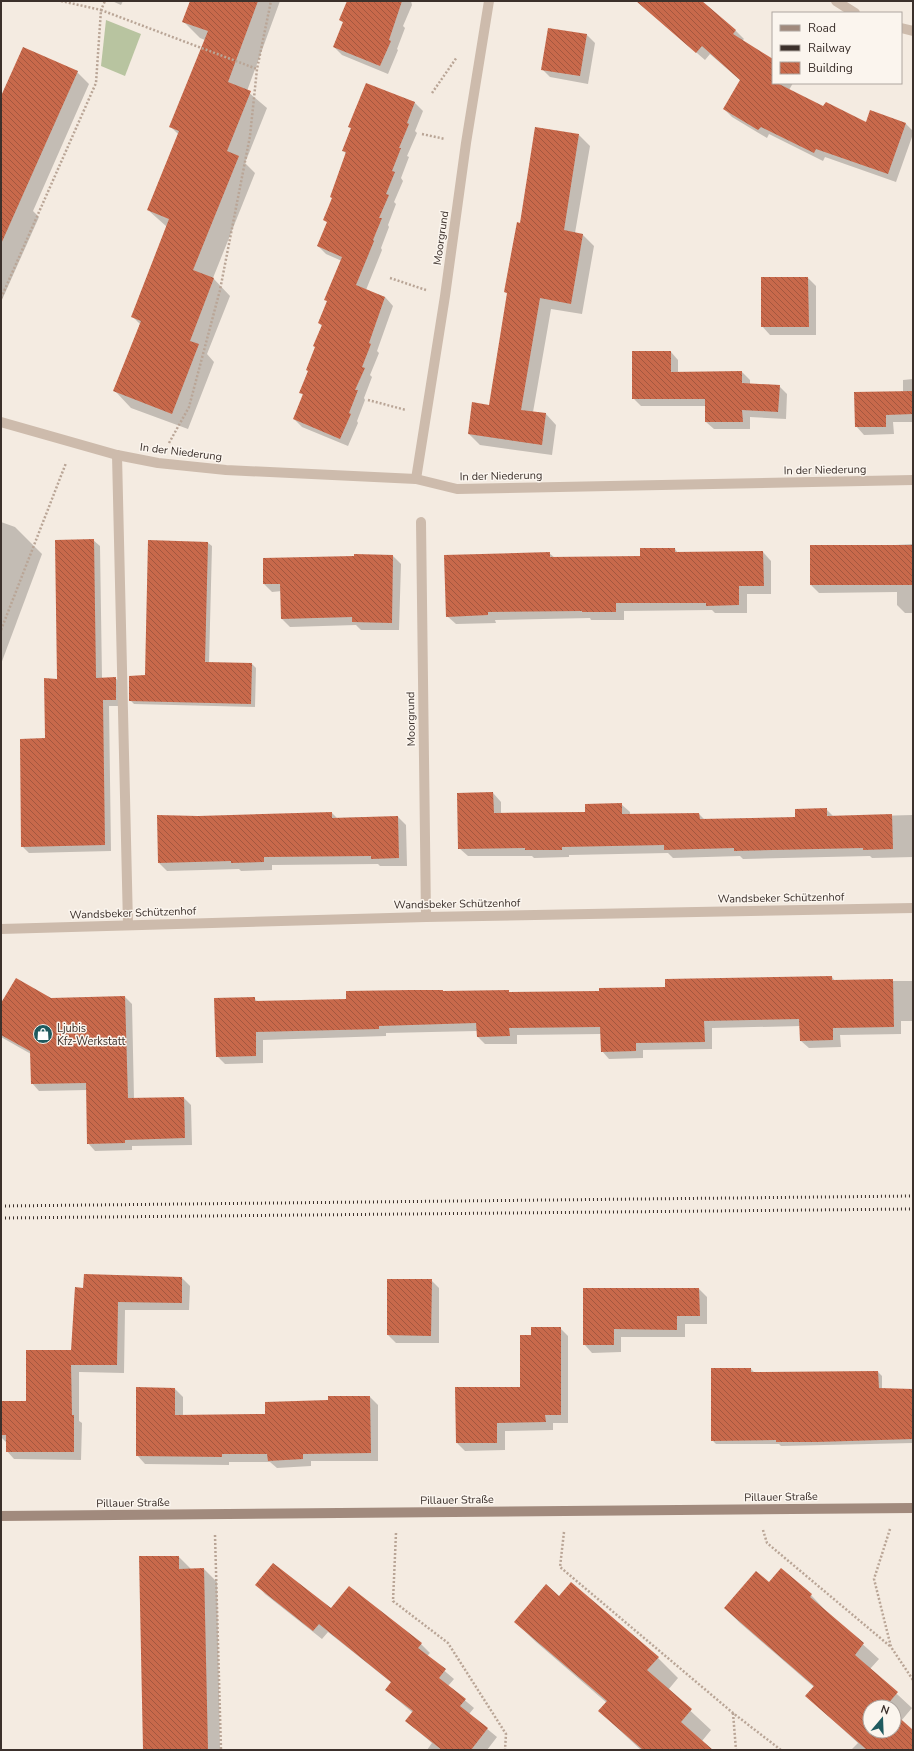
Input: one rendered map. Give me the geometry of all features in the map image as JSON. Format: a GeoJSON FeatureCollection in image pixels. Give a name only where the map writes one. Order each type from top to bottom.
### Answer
{"type":"FeatureCollection","features":[{"type":"Feature","properties":{"kind":"street","name":"Moorgrund"},"geometry":{"type":"LineString","coordinates":[[416,479],[427,416],[466,143],[489,1]]}},
{"type":"Feature","properties":{"kind":"street"},"geometry":{"type":"LineString","coordinates":[[836,1],[853,12]]}},
{"type":"Feature","properties":{"kind":"street"},"geometry":{"type":"LineString","coordinates":[[902,28],[913,31]]}},
{"type":"Feature","properties":{"kind":"street","name":"In der Niederung"},"geometry":{"type":"LineString","coordinates":[[1,422],[74,444],[117,455],[158,463],[226,470],[416,479],[457,489],[913,480]]}},
{"type":"Feature","properties":{"kind":"street"},"geometry":{"type":"LineString","coordinates":[[117,455],[128,925]]}},
{"type":"Feature","properties":{"kind":"street","name":"Moorgrund"},"geometry":{"type":"LineString","coordinates":[[421,522],[426,917]]}},
{"type":"Feature","properties":{"kind":"street","name":"Wandsbeker Schützenhof"},"geometry":{"type":"LineString","coordinates":[[1,929],[426,917],[913,908]]}},
{"type":"Feature","properties":{"kind":"street","name":"Pillauer Straße"},"geometry":{"type":"LineString","coordinates":[[1,1516],[913,1508]]}},
{"type":"Feature","properties":{"kind":"path"},"geometry":{"type":"LineString","coordinates":[[61,1],[101,10],[257,69]]}},
{"type":"Feature","properties":{"kind":"path"},"geometry":{"type":"LineString","coordinates":[[1,298],[96,83],[101,10],[105,1]]}},
{"type":"Feature","properties":{"kind":"path"},"geometry":{"type":"LineString","coordinates":[[158,463],[190,407],[220,290],[250,136],[257,69],[271,1]]}},
{"type":"Feature","properties":{"kind":"path"},"geometry":{"type":"LineString","coordinates":[[390,278],[445,296]]}},
{"type":"Feature","properties":{"kind":"path"},"geometry":{"type":"LineString","coordinates":[[368,400],[427,416]]}},
{"type":"Feature","properties":{"kind":"path"},"geometry":{"type":"LineString","coordinates":[[1,630],[74,444]]}},
{"type":"Feature","properties":{"kind":"path"},"geometry":{"type":"LineString","coordinates":[[891,1647],[874,1579],[897,1508]]}},
{"type":"Feature","properties":{"kind":"path"},"geometry":{"type":"LineString","coordinates":[[756,1509],[768,1543],[891,1647],[913,1680]]}},
{"type":"Feature","properties":{"kind":"path"},"geometry":{"type":"LineString","coordinates":[[566,1511],[560,1567],[733,1713],[781,1750]]}},
{"type":"Feature","properties":{"kind":"path"},"geometry":{"type":"LineString","coordinates":[[397,1513],[392,1601],[448,1643],[506,1734],[505,1750]]}},
{"type":"Feature","properties":{"kind":"path"},"geometry":{"type":"LineString","coordinates":[[214,1514],[221,1750]]}},
{"type":"Feature","properties":{"kind":"path"},"geometry":{"type":"LineString","coordinates":[[733,1713],[736,1750]]}},
{"type":"Feature","properties":{"kind":"green space"},"geometry":{"type":"Polygon","coordinates":[[[106,20],[141,34],[125,76],[101,66],[106,20]]]}},
{"type":"Feature","properties":{"kind":"building"},"geometry":{"type":"Polygon","coordinates":[[[190,1],[258,1],[228,82],[251,91],[227,151],[239,156],[193,270],[214,278],[190,341],[199,344],[172,414],[113,391],[141,321],[131,317],[169,219],[147,210],[179,131],[169,127],[208,31],[182,22],[190,1]]]}},
{"type":"Feature","properties":{"kind":"building"},"geometry":{"type":"Polygon","coordinates":[[[347,1],[402,1],[389,40],[391,41],[380,66],[333,47],[343,22],[339,20],[347,1]]]}},
{"type":"Feature","properties":{"kind":"building"},"geometry":{"type":"Polygon","coordinates":[[[636,1],[702,1],[736,30],[733,34],[772,58],[772,84],[779,84],[823,106],[826,102],[866,122],[870,110],[906,123],[888,174],[816,149],[814,153],[761,127],[758,130],[723,109],[740,80],[702,46],[696,53],[636,1]]]}},
{"type":"Feature","properties":{"kind":"building"},"geometry":{"type":"Polygon","coordinates":[[[548,28],[587,34],[580,76],[541,70],[548,28]]]}},
{"type":"Feature","properties":{"kind":"building"},"geometry":{"type":"Polygon","coordinates":[[[23,47],[78,71],[1,244],[1,96],[23,47]]]}},
{"type":"Feature","properties":{"kind":"building"},"geometry":{"type":"Polygon","coordinates":[[[366,83],[415,102],[407,123],[409,124],[399,148],[401,148],[392,171],[395,172],[386,194],[389,195],[379,218],[382,218],[356,285],[385,297],[369,343],[371,344],[362,367],[365,368],[355,390],[358,390],[349,413],[351,414],[340,439],[293,419],[303,394],[299,393],[308,371],[306,370],[315,347],[313,346],[322,325],[318,323],[327,301],[324,300],[342,257],[317,246],[327,222],[323,220],[332,198],[330,197],[346,152],[342,151],[351,128],[348,127],[366,83]]]}},
{"type":"Feature","properties":{"kind":"building"},"geometry":{"type":"Polygon","coordinates":[[[535,127],[579,134],[564,230],[583,234],[571,304],[540,298],[521,410],[546,413],[542,445],[468,434],[472,402],[489,405],[507,293],[504,292],[517,222],[520,223],[535,127]]]}},
{"type":"Feature","properties":{"kind":"building"},"geometry":{"type":"Polygon","coordinates":[[[761,277],[808,277],[809,327],[761,327],[761,277]]]}},
{"type":"Feature","properties":{"kind":"building"},"geometry":{"type":"Polygon","coordinates":[[[632,351],[671,351],[671,372],[742,371],[742,383],[780,385],[778,412],[742,410],[743,422],[705,422],[705,399],[632,399],[632,351]]]}},
{"type":"Feature","properties":{"kind":"building"},"geometry":{"type":"Polygon","coordinates":[[[913,391],[913,414],[886,415],[886,427],[855,427],[854,392],[913,391]]]}},
{"type":"Feature","properties":{"kind":"building"},"geometry":{"type":"Polygon","coordinates":[[[94,539],[96,678],[116,677],[116,700],[103,700],[105,845],[21,847],[20,739],[45,738],[44,678],[57,679],[55,540],[94,539]]]}},
{"type":"Feature","properties":{"kind":"building"},"geometry":{"type":"Polygon","coordinates":[[[148,540],[208,542],[205,662],[252,663],[251,704],[129,701],[129,676],[145,675],[148,540]]]}},
{"type":"Feature","properties":{"kind":"building"},"geometry":{"type":"Polygon","coordinates":[[[810,545],[913,545],[913,585],[810,585],[810,545]]]}},
{"type":"Feature","properties":{"kind":"building"},"geometry":{"type":"Polygon","coordinates":[[[640,548],[675,548],[675,552],[763,551],[764,586],[739,586],[739,605],[706,606],[706,603],[616,603],[616,612],[488,612],[488,615],[446,617],[444,555],[550,552],[550,557],[640,556],[640,548]]]}},
{"type":"Feature","properties":{"kind":"building"},"geometry":{"type":"Polygon","coordinates":[[[354,554],[393,555],[392,623],[352,622],[352,617],[281,619],[280,584],[263,584],[263,558],[354,556],[354,554]]]}},
{"type":"Feature","properties":{"kind":"building"},"geometry":{"type":"Polygon","coordinates":[[[493,792],[494,813],[585,812],[585,804],[622,803],[622,814],[699,813],[700,819],[795,817],[795,809],[827,808],[827,816],[892,814],[893,849],[863,850],[863,848],[734,851],[734,848],[664,850],[664,845],[562,847],[562,850],[525,850],[525,848],[458,849],[457,793],[493,792]]]}},
{"type":"Feature","properties":{"kind":"building"},"geometry":{"type":"Polygon","coordinates":[[[332,812],[332,818],[398,816],[399,858],[371,859],[371,856],[264,857],[264,862],[231,863],[231,861],[158,863],[157,815],[198,816],[332,812]]]}},
{"type":"Feature","properties":{"kind":"building"},"geometry":{"type":"Polygon","coordinates":[[[832,976],[832,980],[893,979],[894,1027],[833,1028],[833,1040],[800,1041],[799,1019],[704,1021],[705,1042],[636,1043],[636,1051],[601,1052],[600,1027],[509,1028],[510,1036],[477,1037],[476,1023],[379,1026],[379,1029],[256,1032],[256,1056],[216,1057],[214,998],[255,997],[255,1001],[346,999],[346,991],[599,991],[599,988],[665,987],[665,979],[832,976]]]}},
{"type":"Feature","properties":{"kind":"building"},"geometry":{"type":"Polygon","coordinates":[[[16,978],[51,998],[125,996],[128,1098],[184,1097],[185,1138],[125,1140],[125,1143],[87,1144],[86,1083],[31,1084],[30,1051],[1,1035],[1,1003],[16,978]]]}},
{"type":"Feature","properties":{"kind":"building"},"geometry":{"type":"Polygon","coordinates":[[[84,1274],[182,1277],[182,1303],[118,1302],[117,1365],[71,1365],[72,1415],[74,1415],[74,1452],[6,1452],[6,1435],[1,1435],[1,1401],[26,1401],[26,1350],[71,1351],[75,1287],[83,1288],[84,1274]]]}},
{"type":"Feature","properties":{"kind":"building"},"geometry":{"type":"Polygon","coordinates":[[[387,1279],[432,1279],[431,1336],[387,1335],[387,1279]]]}},
{"type":"Feature","properties":{"kind":"building"},"geometry":{"type":"Polygon","coordinates":[[[583,1288],[699,1288],[700,1316],[677,1316],[677,1330],[614,1329],[614,1345],[583,1345],[583,1288]]]}},
{"type":"Feature","properties":{"kind":"building"},"geometry":{"type":"Polygon","coordinates":[[[531,1327],[561,1327],[561,1415],[545,1415],[546,1422],[497,1423],[497,1443],[456,1443],[455,1387],[520,1387],[520,1335],[531,1335],[531,1327]]]}},
{"type":"Feature","properties":{"kind":"building"},"geometry":{"type":"Polygon","coordinates":[[[711,1368],[751,1368],[751,1372],[878,1371],[879,1388],[913,1389],[913,1439],[817,1442],[776,1442],[776,1440],[711,1441],[711,1368]]]}},
{"type":"Feature","properties":{"kind":"building"},"geometry":{"type":"Polygon","coordinates":[[[136,1387],[175,1388],[175,1415],[265,1414],[265,1402],[328,1400],[328,1396],[370,1396],[371,1453],[303,1454],[303,1459],[268,1461],[267,1454],[222,1454],[222,1457],[136,1456],[136,1387]]]}},
{"type":"Feature","properties":{"kind":"building"},"geometry":{"type":"Polygon","coordinates":[[[139,1556],[179,1556],[179,1569],[204,1568],[208,1750],[143,1750],[139,1556]]]}},
{"type":"Feature","properties":{"kind":"building"},"geometry":{"type":"Polygon","coordinates":[[[273,1563],[331,1608],[349,1586],[422,1643],[418,1648],[446,1669],[439,1678],[466,1699],[460,1706],[488,1728],[471,1750],[442,1750],[405,1721],[413,1711],[385,1690],[391,1682],[319,1624],[313,1631],[255,1585],[273,1563]]]}},
{"type":"Feature","properties":{"kind":"building"},"geometry":{"type":"Polygon","coordinates":[[[781,1568],[812,1594],[810,1597],[864,1643],[855,1655],[898,1692],[892,1699],[862,1699],[862,1739],[902,1739],[902,1720],[913,1730],[913,1750],[867,1750],[805,1696],[814,1686],[724,1608],[756,1571],[769,1582],[781,1568]]]}},
{"type":"Feature","properties":{"kind":"building"},"geometry":{"type":"Polygon","coordinates":[[[571,1582],[659,1657],[647,1670],[692,1709],[681,1722],[713,1750],[643,1750],[598,1711],[607,1701],[514,1622],[546,1584],[559,1596],[571,1582]]]}},
{"type":"Feature","properties":{"kind":"railway"},"geometry":{"type":"LineString","coordinates":[[1,1206],[913,1196]]}},
{"type":"Feature","properties":{"kind":"railway"},"geometry":{"type":"LineString","coordinates":[[1,1218],[913,1209]]}},
{"type":"Feature","properties":{"kind":"place","name":"Ljubis Kfz-Werkstatt"},"geometry":{"type":"Point","coordinates":[43,1034]}}]}
